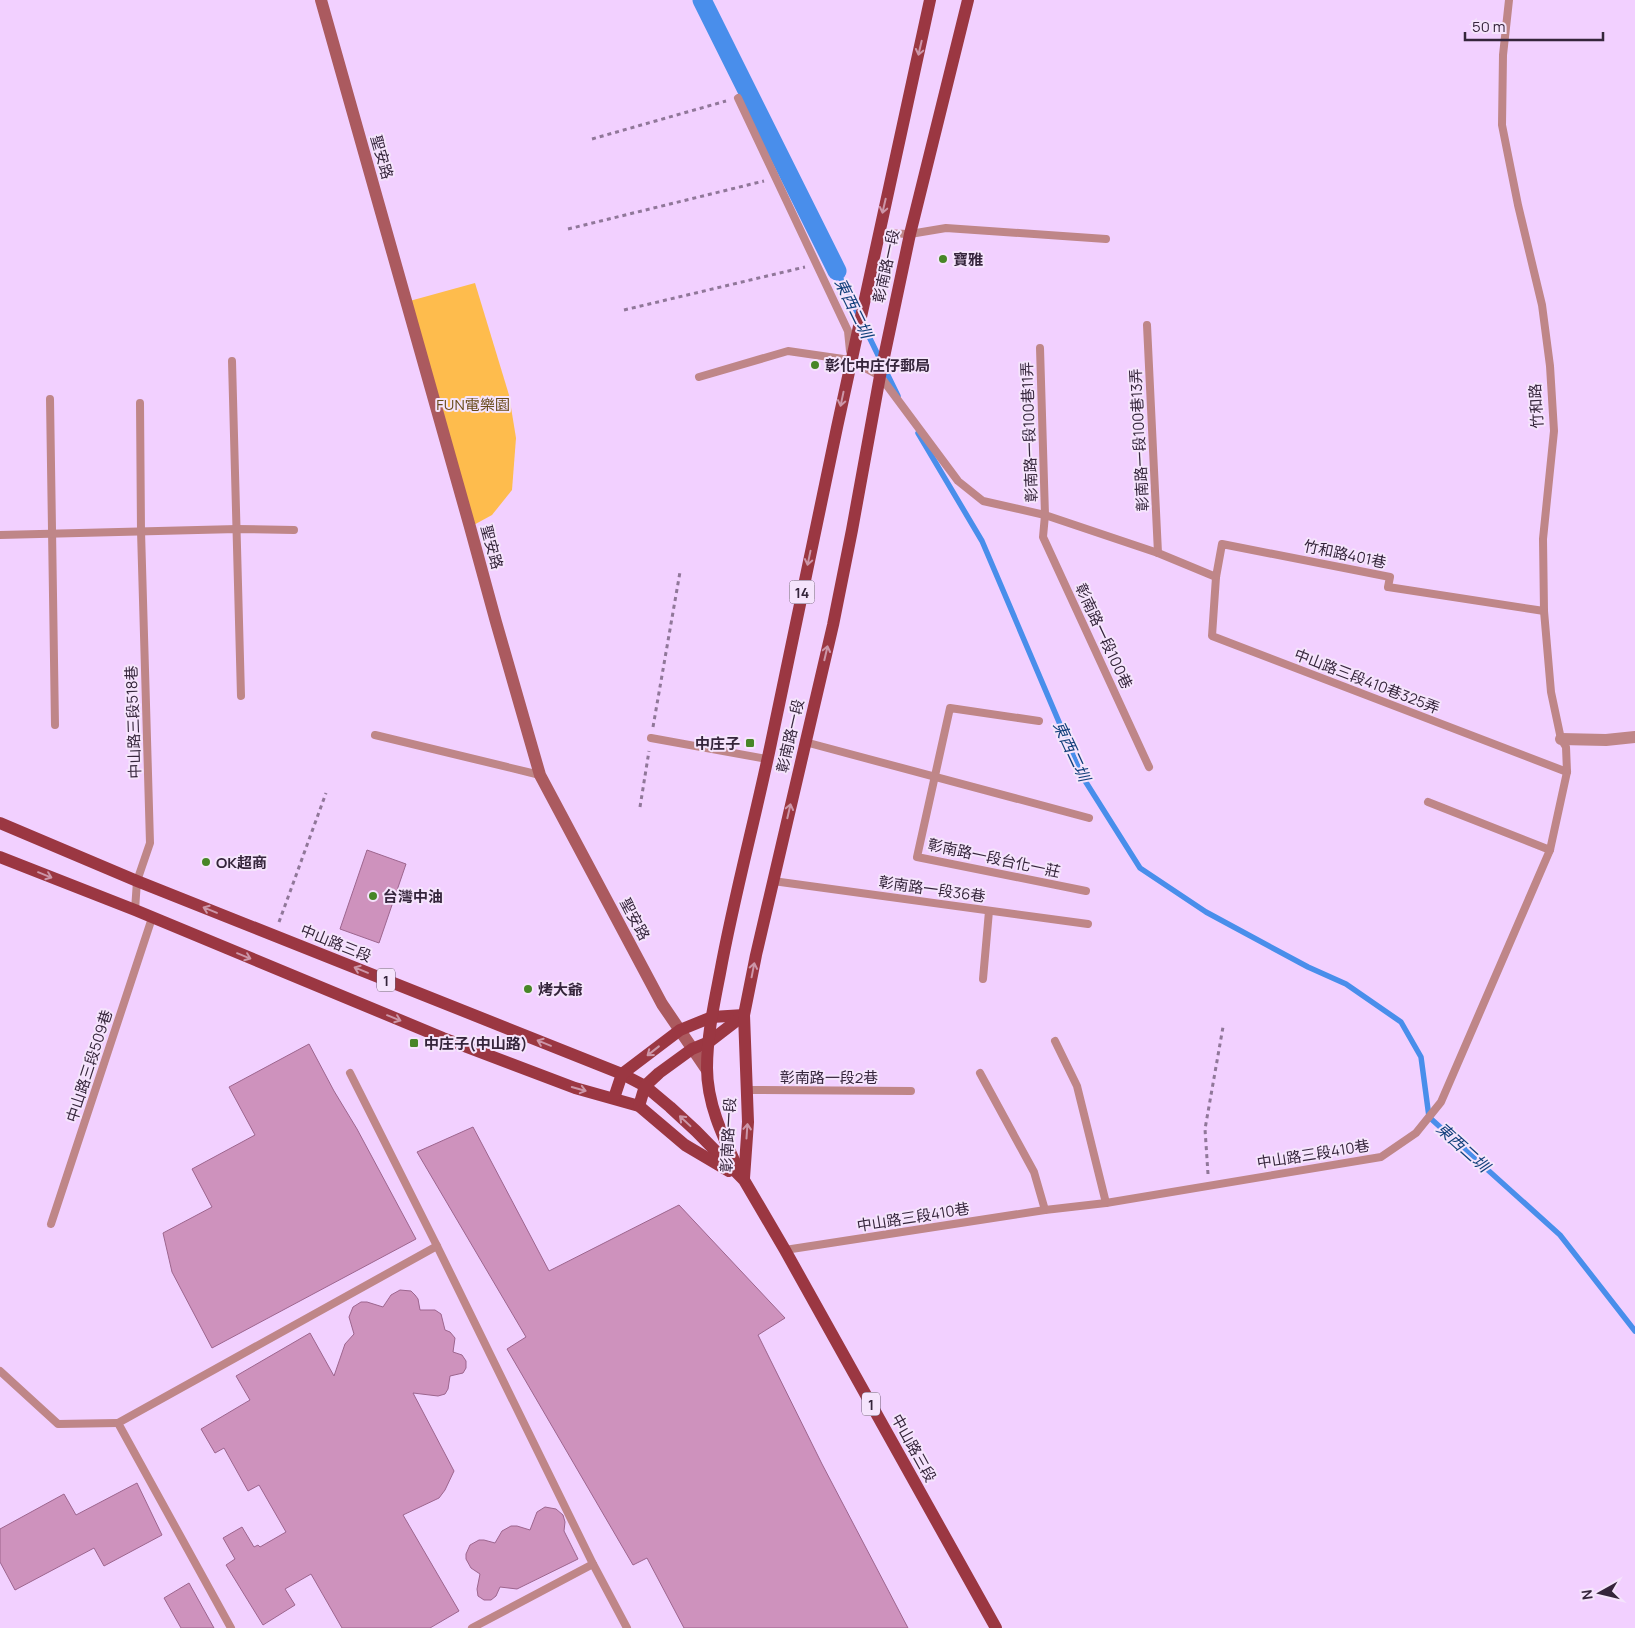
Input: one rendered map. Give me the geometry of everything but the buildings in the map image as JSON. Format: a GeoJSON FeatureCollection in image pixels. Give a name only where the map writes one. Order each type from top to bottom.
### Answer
{"type":"FeatureCollection","features":[{"type":"Feature","properties":{"kind":"main road","name":"彰南路一段"},"geometry":{"type":"LineString","coordinates":[[744,1180],[721,1131],[712,1103],[707,1070],[712,1017],[726,939],[767,759],[850,360],[930,0]]}},
{"type":"Feature","properties":{"kind":"main road","name":"彰南路一段"},"geometry":{"type":"LineString","coordinates":[[744,1180],[748,1122],[744,1015],[756,955],[835,615],[880,376],[910,234],[965,1]]}},
{"type":"Feature","properties":{"kind":"main road","name":"中山路三段"},"geometry":{"type":"LineString","coordinates":[[0,823],[137,881],[622,1074],[645,1086],[696,1131],[744,1180],[996,1628]]}},
{"type":"Feature","properties":{"kind":"main road","name":"中山路三段"},"geometry":{"type":"LineString","coordinates":[[0,857],[135,910],[443,1038],[575,1088],[639,1106],[685,1145],[744,1180]]}},
{"type":"Feature","properties":{"kind":"main road"},"geometry":{"type":"LineString","coordinates":[[614,1098],[622,1074],[680,1030],[712,1017],[744,1015]]}},
{"type":"Feature","properties":{"kind":"main road"},"geometry":{"type":"LineString","coordinates":[[639,1106],[645,1086],[659,1073],[692,1049],[709,1042],[744,1015]]}},
{"type":"Feature","properties":{"kind":"street","name":"聖安路"},"geometry":{"type":"LineString","coordinates":[[320,0],[540,775],[662,1004],[707,1070]]}},
{"type":"Feature","properties":{"kind":"street"},"geometry":{"type":"LineString","coordinates":[[1561,739],[1606,740],[1635,737]]}},
{"type":"Feature","properties":{"kind":"lane","name":"竹和路"},"geometry":{"type":"LineString","coordinates":[[1509,0],[1503,55],[1502,126],[1518,206],[1542,304],[1550,366],[1554,431],[1543,539],[1544,610],[1551,692],[1561,739]]}},
{"type":"Feature","properties":{"kind":"lane"},"geometry":{"type":"LineString","coordinates":[[738,98],[848,331],[850,360]]}},
{"type":"Feature","properties":{"kind":"lane"},"geometry":{"type":"LineString","coordinates":[[878,233],[910,234],[946,228],[1106,238]]}},
{"type":"Feature","properties":{"kind":"lane","name":"彰南路一段100巷13弄"},"geometry":{"type":"LineString","coordinates":[[1148,326],[1158,553]]}},
{"type":"Feature","properties":{"kind":"lane","name":"彰南路一段100巷11弄"},"geometry":{"type":"LineString","coordinates":[[1040,348],[1045,515]]}},
{"type":"Feature","properties":{"kind":"lane"},"geometry":{"type":"LineString","coordinates":[[699,377],[788,351],[850,360],[880,376],[958,481],[983,501],[1045,515],[1158,553],[1216,577]]}},
{"type":"Feature","properties":{"kind":"lane"},"geometry":{"type":"LineString","coordinates":[[232,361],[241,696]]}},
{"type":"Feature","properties":{"kind":"lane"},"geometry":{"type":"LineString","coordinates":[[50,399],[55,725]]}},
{"type":"Feature","properties":{"kind":"lane","name":"中山路三段518巷"},"geometry":{"type":"LineString","coordinates":[[135,910],[137,881],[150,843],[141,531],[140,403]]}},
{"type":"Feature","properties":{"kind":"lane","name":"彰南路一段100巷"},"geometry":{"type":"LineString","coordinates":[[1045,515],[1043,537],[1149,767]]}},
{"type":"Feature","properties":{"kind":"lane"},"geometry":{"type":"LineString","coordinates":[[0,536],[237,529],[294,530]]}},
{"type":"Feature","properties":{"kind":"lane","name":"竹和路401巷"},"geometry":{"type":"LineString","coordinates":[[1216,577],[1222,544],[1390,576],[1388,587],[1544,610]]}},
{"type":"Feature","properties":{"kind":"lane","name":"中山路三段410巷325弄"},"geometry":{"type":"LineString","coordinates":[[1216,577],[1212,636],[1567,772]]}},
{"type":"Feature","properties":{"kind":"lane","name":"彰南路一段台化一莊"},"geometry":{"type":"LineString","coordinates":[[1039,720],[950,708],[918,857],[1086,891]]}},
{"type":"Feature","properties":{"kind":"lane"},"geometry":{"type":"LineString","coordinates":[[375,735],[540,775]]}},
{"type":"Feature","properties":{"kind":"lane"},"geometry":{"type":"LineString","coordinates":[[651,738],[767,759]]}},
{"type":"Feature","properties":{"kind":"lane","name":"中山路三段410巷"},"geometry":{"type":"LineString","coordinates":[[785,1250],[1045,1210],[1106,1203],[1381,1157],[1416,1133],[1441,1102],[1550,850],[1567,772],[1566,747],[1561,739]]}},
{"type":"Feature","properties":{"kind":"lane"},"geometry":{"type":"LineString","coordinates":[[805,742],[1089,818]]}},
{"type":"Feature","properties":{"kind":"lane"},"geometry":{"type":"LineString","coordinates":[[1428,802],[1550,850]]}},
{"type":"Feature","properties":{"kind":"lane","name":"彰南路一段36巷"},"geometry":{"type":"LineString","coordinates":[[773,881],[1088,924]]}},
{"type":"Feature","properties":{"kind":"lane"},"geometry":{"type":"LineString","coordinates":[[983,979],[989,910]]}},
{"type":"Feature","properties":{"kind":"lane","name":"中山路三段509巷"},"geometry":{"type":"LineString","coordinates":[[52,1224],[152,918]]}},
{"type":"Feature","properties":{"kind":"lane"},"geometry":{"type":"LineString","coordinates":[[1055,1041],[1078,1086],[1106,1203]]}},
{"type":"Feature","properties":{"kind":"lane"},"geometry":{"type":"LineString","coordinates":[[350,1073],[593,1564],[627,1628]]}},
{"type":"Feature","properties":{"kind":"lane"},"geometry":{"type":"LineString","coordinates":[[980,1073],[1034,1172],[1045,1210]]}},
{"type":"Feature","properties":{"kind":"lane","name":"彰南路一段2巷"},"geometry":{"type":"LineString","coordinates":[[747,1090],[912,1091]]}},
{"type":"Feature","properties":{"kind":"lane"},"geometry":{"type":"LineString","coordinates":[[0,1371],[58,1424],[118,1423],[437,1246]]}},
{"type":"Feature","properties":{"kind":"lane"},"geometry":{"type":"LineString","coordinates":[[118,1423],[231,1628]]}},
{"type":"Feature","properties":{"kind":"lane"},"geometry":{"type":"LineString","coordinates":[[472,1628],[593,1564]]}},
{"type":"Feature","properties":{"kind":"path"},"geometry":{"type":"LineString","coordinates":[[592,139],[738,98]]}},
{"type":"Feature","properties":{"kind":"path"},"geometry":{"type":"LineString","coordinates":[[568,229],[776,178]]}},
{"type":"Feature","properties":{"kind":"path"},"geometry":{"type":"LineString","coordinates":[[624,310],[816,264]]}},
{"type":"Feature","properties":{"kind":"path"},"geometry":{"type":"LineString","coordinates":[[640,807],[680,572]]}},
{"type":"Feature","properties":{"kind":"path"},"geometry":{"type":"LineString","coordinates":[[274,936],[326,793]]}},
{"type":"Feature","properties":{"kind":"path"},"geometry":{"type":"LineString","coordinates":[[1208,1185],[1205,1129],[1223,1027]]}},
{"type":"Feature","properties":{"kind":"green space","name":"FUN電樂園"},"geometry":{"type":"Polygon","coordinates":[[[475,283],[509,395],[516,438],[512,490],[492,515],[470,527],[406,302],[475,283]]]}},
{"type":"Feature","properties":{"kind":"waterway","name":"東西二圳"},"geometry":{"type":"LineString","coordinates":[[702,0],[837,271]]}},
{"type":"Feature","properties":{"kind":"waterway","name":"東西二圳"},"geometry":{"type":"LineString","coordinates":[[837,271],[898,396]]}},
{"type":"Feature","properties":{"kind":"waterway","name":"東西二圳"},"geometry":{"type":"LineString","coordinates":[[918,433],[982,541],[1082,776],[1140,868],[1206,912],[1308,967],[1346,984],[1401,1022],[1421,1057],[1429,1117],[1560,1235],[1635,1331]]}},
{"type":"Feature","properties":{"kind":"place","name":"寶雅"},"geometry":{"type":"Point","coordinates":[943,259]}},
{"type":"Feature","properties":{"kind":"place","name":"彰化中庄仔郵局"},"geometry":{"type":"Point","coordinates":[815,365]}},
{"type":"Feature","properties":{"kind":"place","name":"中庄子"},"geometry":{"type":"Point","coordinates":[750,743]}},
{"type":"Feature","properties":{"kind":"place","name":"OK超商"},"geometry":{"type":"Point","coordinates":[206,862]}},
{"type":"Feature","properties":{"kind":"place","name":"台灣中油"},"geometry":{"type":"Point","coordinates":[373,896]}},
{"type":"Feature","properties":{"kind":"place","name":"烤大爺"},"geometry":{"type":"Point","coordinates":[528,989]}},
{"type":"Feature","properties":{"kind":"place","name":"中庄子(中山路)"},"geometry":{"type":"Point","coordinates":[414,1043]}}]}
